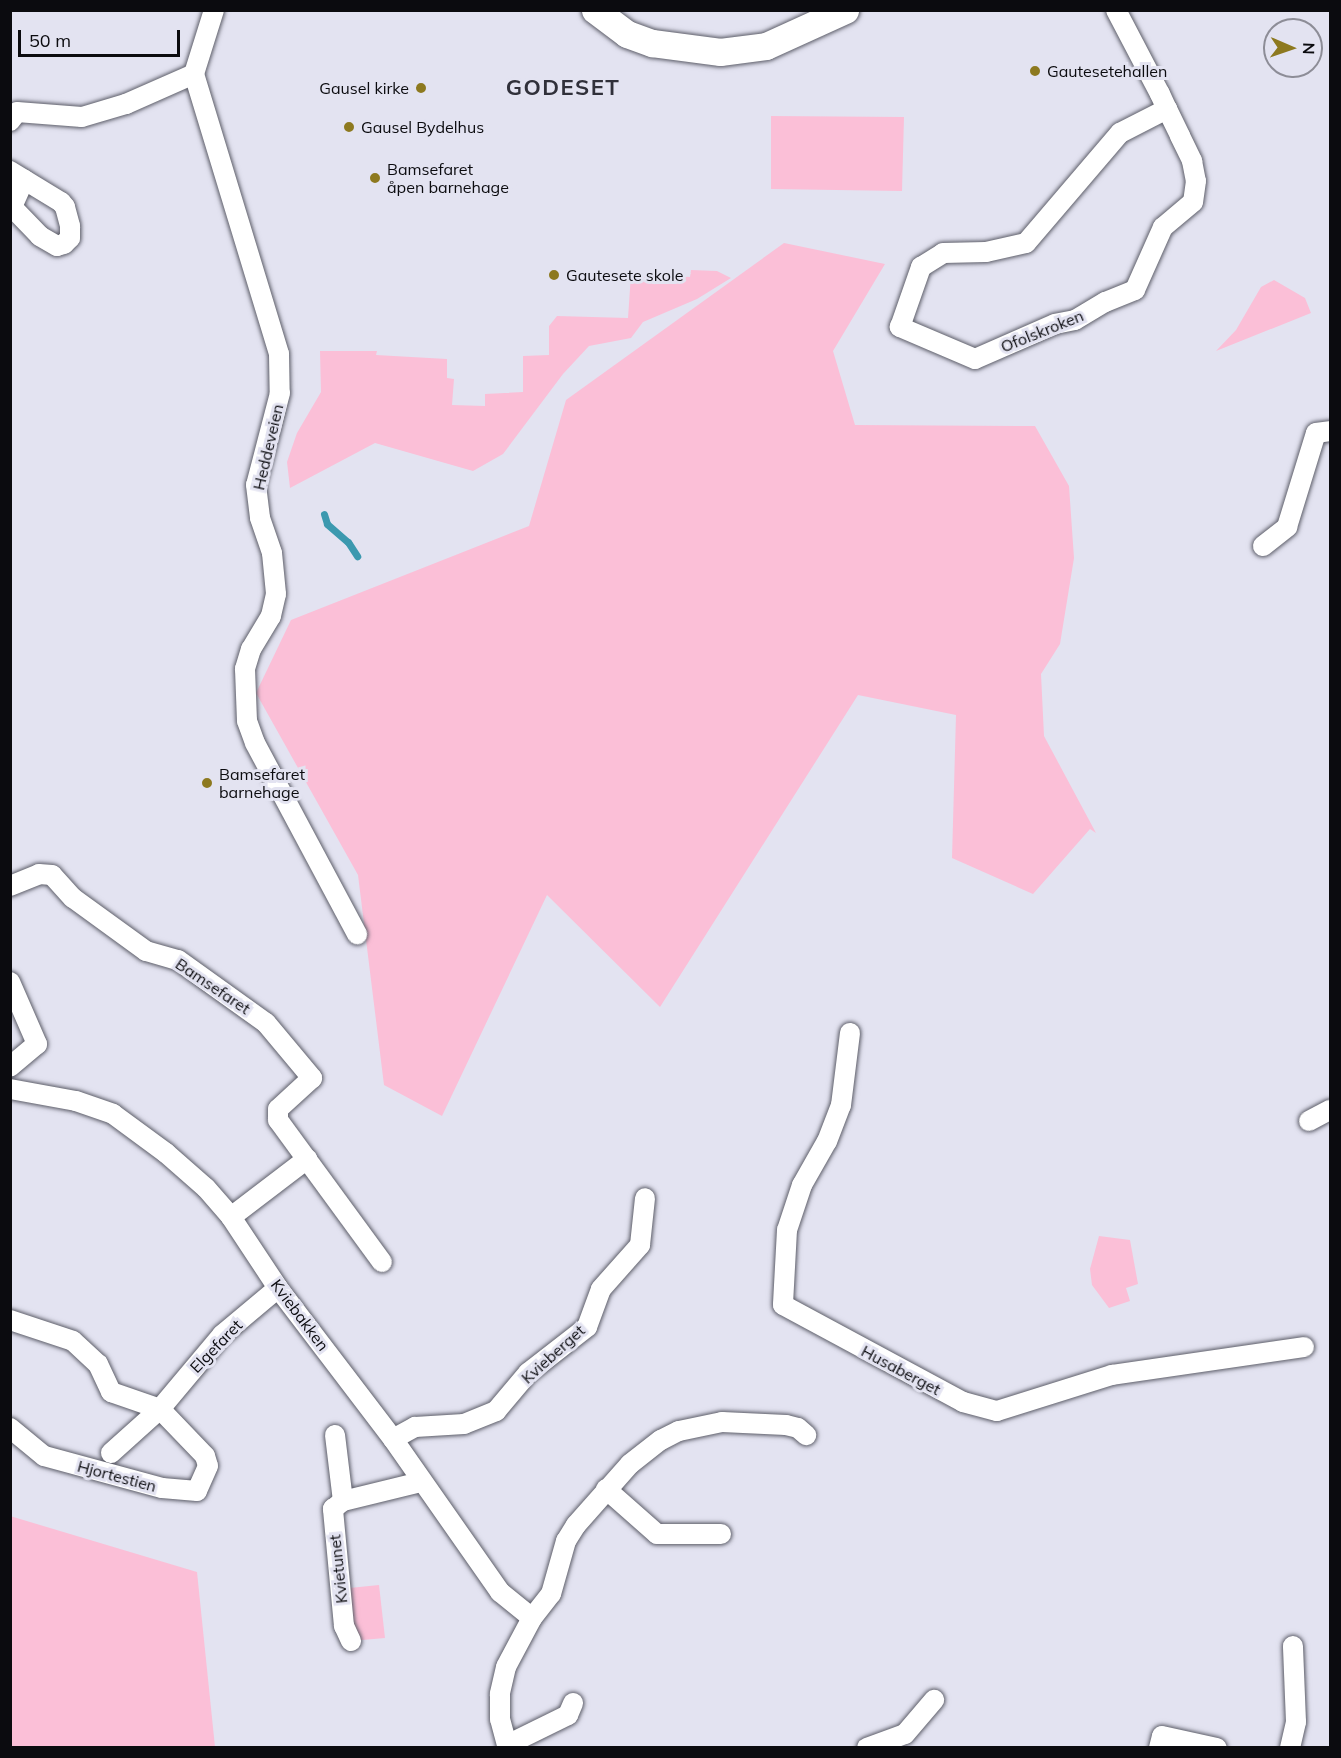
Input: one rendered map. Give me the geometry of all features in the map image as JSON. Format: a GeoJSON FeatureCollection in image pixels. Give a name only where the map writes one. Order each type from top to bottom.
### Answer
{"type":"FeatureCollection","features":[{"type":"Feature","properties":{"kind":"street"},"geometry":{"type":"LineString","coordinates":[[10,120],[17,112],[82,117],[126,104],[194,74],[214,10]]}},
{"type":"Feature","properties":{"kind":"street"},"geometry":{"type":"LineString","coordinates":[[595,10],[627,34],[652,43],[720,52],[765,46],[831,14]]}},
{"type":"Feature","properties":{"kind":"street","name":"Ofolskroken"},"geometry":{"type":"LineString","coordinates":[[1116,10],[1167,109],[1192,161],[1196,192],[1193,202],[1163,227],[1135,290],[1105,302],[1075,320],[1055,324],[975,359],[900,327],[921,267],[943,253],[986,252],[1026,243],[1120,133],[1167,109]]}},
{"type":"Feature","properties":{"kind":"street","name":"Heddeveien"},"geometry":{"type":"LineString","coordinates":[[194,74],[279,354],[280,393],[256,486],[260,518],[272,554],[276,594],[271,616],[251,649],[245,669],[247,721],[255,743],[357,934]]}},
{"type":"Feature","properties":{"kind":"street"},"geometry":{"type":"LineString","coordinates":[[1263,546],[1287,527],[1316,433],[1330,431]]}},
{"type":"Feature","properties":{"kind":"street","name":"Bamsefaret"},"geometry":{"type":"LineString","coordinates":[[10,886],[39,874],[52,875],[73,898],[146,951],[178,960],[266,1023],[312,1078],[278,1108],[278,1120],[382,1262]]}},
{"type":"Feature","properties":{"kind":"street"},"geometry":{"type":"LineString","coordinates":[[10,982],[38,1044],[10,1067]]}},
{"type":"Feature","properties":{"kind":"street","name":"Husaberget"},"geometry":{"type":"LineString","coordinates":[[850,1033],[841,1105],[827,1141],[802,1185],[787,1230],[783,1305],[936,1389],[963,1402],[998,1411],[1112,1375],[1304,1347]]}},
{"type":"Feature","properties":{"kind":"street","name":"Kviebakken"},"geometry":{"type":"LineString","coordinates":[[10,1089],[76,1101],[113,1114],[166,1153],[206,1188],[231,1217],[278,1288],[393,1439],[500,1592],[532,1618]]}},
{"type":"Feature","properties":{"kind":"street"},"geometry":{"type":"LineString","coordinates":[[1309,1121],[1330,1110]]}},
{"type":"Feature","properties":{"kind":"street"},"geometry":{"type":"LineString","coordinates":[[231,1217],[307,1159]]}},
{"type":"Feature","properties":{"kind":"street","name":"Kvieberget"},"geometry":{"type":"LineString","coordinates":[[393,1439],[415,1427],[464,1424],[496,1411],[528,1373],[586,1327],[601,1289],[640,1245],[645,1198]]}},
{"type":"Feature","properties":{"kind":"street","name":"Elgefaret"},"geometry":{"type":"LineString","coordinates":[[111,1453],[160,1409],[222,1335],[278,1288]]}},
{"type":"Feature","properties":{"kind":"street"},"geometry":{"type":"LineString","coordinates":[[10,1320],[73,1341],[98,1364],[111,1392],[160,1409]]}},
{"type":"Feature","properties":{"kind":"street","name":"Hjortestien"},"geometry":{"type":"LineString","coordinates":[[10,1428],[44,1456],[176,1491],[197,1491],[208,1466],[206,1456],[160,1409]]}},
{"type":"Feature","properties":{"kind":"street"},"geometry":{"type":"LineString","coordinates":[[573,1703],[568,1715],[507,1746],[499,1707],[502,1682],[532,1618],[551,1594],[566,1541],[606,1489],[661,1440],[706,1423],[786,1425],[798,1428],[806,1435]]}},
{"type":"Feature","properties":{"kind":"street","name":"Kvietunet"},"geometry":{"type":"LineString","coordinates":[[335,1435],[343,1501],[332,1515],[344,1626],[351,1641]]}},
{"type":"Feature","properties":{"kind":"street"},"geometry":{"type":"LineString","coordinates":[[343,1501],[421,1482]]}},
{"type":"Feature","properties":{"kind":"street"},"geometry":{"type":"LineString","coordinates":[[606,1489],[657,1534],[722,1534]]}},
{"type":"Feature","properties":{"kind":"street"},"geometry":{"type":"LineString","coordinates":[[1290,1748],[1296,1722],[1293,1646]]}},
{"type":"Feature","properties":{"kind":"street"},"geometry":{"type":"LineString","coordinates":[[867,1748],[905,1734],[934,1700]]}},
{"type":"Feature","properties":{"kind":"street"},"geometry":{"type":"LineString","coordinates":[[1159,1748],[1162,1736],[1217,1748]]}},
{"type":"Feature","properties":{"kind":"shaded area"},"geometry":{"type":"Polygon","coordinates":[[[771,116],[904,117],[902,191],[771,189],[771,116]]]}},
{"type":"Feature","properties":{"kind":"shaded area"},"geometry":{"type":"Polygon","coordinates":[[[784,243],[885,264],[833,351],[855,425],[1035,426],[1069,486],[1074,558],[1060,644],[1041,674],[1044,736],[1096,833],[1090,829],[1033,894],[952,858],[956,715],[858,695],[660,1007],[547,895],[442,1116],[384,1085],[358,875],[256,693],[291,620],[529,526],[566,400],[784,243]]]}},
{"type":"Feature","properties":{"kind":"shaded area"},"geometry":{"type":"Polygon","coordinates":[[[691,270],[717,271],[731,278],[697,299],[643,322],[631,338],[589,346],[563,374],[503,454],[473,471],[375,443],[290,488],[287,462],[297,433],[321,392],[320,351],[377,351],[376,355],[447,359],[447,378],[454,379],[452,405],[485,406],[485,394],[523,392],[523,356],[549,355],[549,326],[557,316],[628,318],[631,274],[690,277],[691,270]]]}},
{"type":"Feature","properties":{"kind":"shaded area"},"geometry":{"type":"Polygon","coordinates":[[[1274,280],[1305,298],[1311,313],[1216,351],[1236,330],[1261,287],[1274,280]]]}},
{"type":"Feature","properties":{"kind":"shaded area"},"geometry":{"type":"Polygon","coordinates":[[[1099,1236],[1130,1240],[1138,1284],[1126,1288],[1130,1301],[1109,1308],[1092,1285],[1090,1269],[1099,1236]]]}},
{"type":"Feature","properties":{"kind":"shaded area"},"geometry":{"type":"Polygon","coordinates":[[[10,1516],[197,1572],[215,1747],[11,1747],[10,1516]]]}},
{"type":"Feature","properties":{"kind":"shaded area"},"geometry":{"type":"Polygon","coordinates":[[[379,1585],[385,1638],[351,1641],[340,1589],[379,1585]]]}},
{"type":"Feature","properties":{"kind":"waterway"},"geometry":{"type":"LineString","coordinates":[[324,514],[327,524],[348,542],[357,556]]}},
{"type":"Feature","properties":{"kind":"place","name":"Gautesetehallen"},"geometry":{"type":"Point","coordinates":[1035,71]}},
{"type":"Feature","properties":{"kind":"place","name":"Gausel kirke"},"geometry":{"type":"Point","coordinates":[421,88]}},
{"type":"Feature","properties":{"kind":"place","name":"Gausel Bydelhus"},"geometry":{"type":"Point","coordinates":[349,127]}},
{"type":"Feature","properties":{"kind":"place","name":"Bamsefaret åpen barnehage"},"geometry":{"type":"Point","coordinates":[375,178]}},
{"type":"Feature","properties":{"kind":"place","name":"Gautesete skole"},"geometry":{"type":"Point","coordinates":[554,275]}},
{"type":"Feature","properties":{"kind":"place","name":"Bamsefaret barnehage"},"geometry":{"type":"Point","coordinates":[207,783]}},
{"type":"Feature","properties":{"kind":"district","name":"GODESET"},"geometry":{"type":"Point","coordinates":[563,88]}}]}
